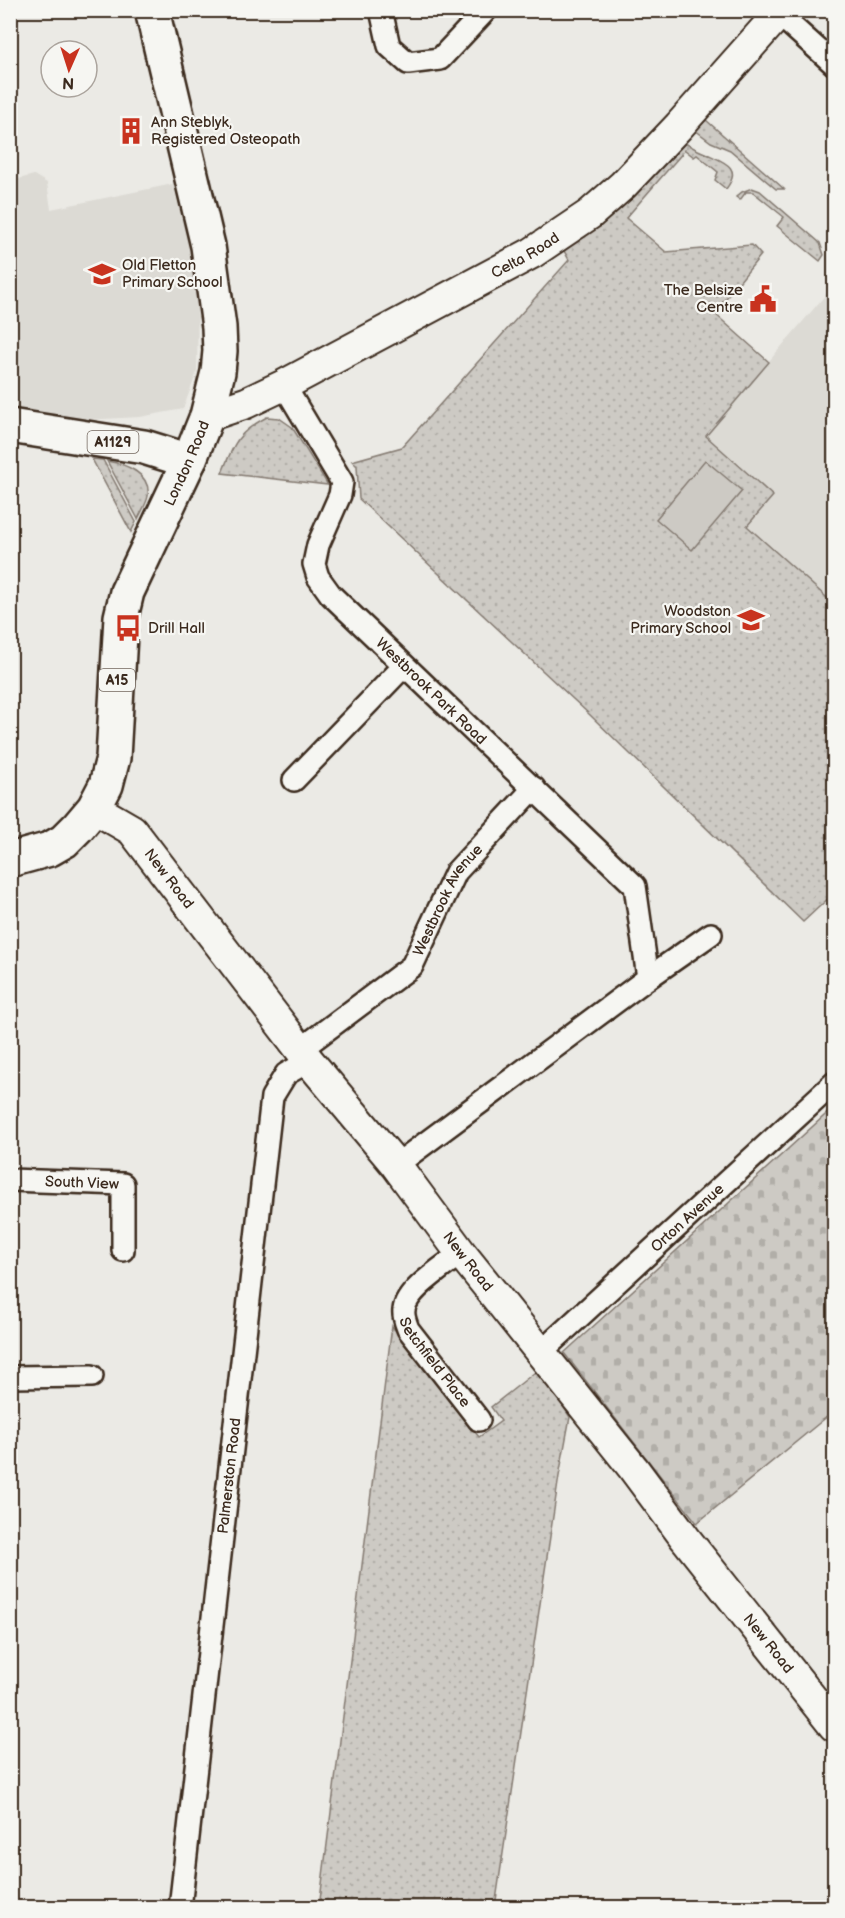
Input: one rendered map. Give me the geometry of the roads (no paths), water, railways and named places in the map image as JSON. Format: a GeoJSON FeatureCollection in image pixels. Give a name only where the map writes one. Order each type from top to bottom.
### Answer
{"type":"FeatureCollection","features":[{"type":"Feature","properties":{"kind":"main road","name":"London Road"},"geometry":{"type":"LineString","coordinates":[[10,860],[50,849],[64,841],[94,808],[106,785],[113,758],[120,617],[127,592],[189,461],[207,416],[218,372],[220,351],[218,315],[208,246],[152,10]]}},
{"type":"Feature","properties":{"kind":"main road","name":"A1129"},"geometry":{"type":"LineString","coordinates":[[10,426],[144,447],[189,461]]}},
{"type":"Feature","properties":{"kind":"street"},"geometry":{"type":"LineString","coordinates":[[381,10],[388,46],[408,63],[440,59],[486,10]]}},
{"type":"Feature","properties":{"kind":"street","name":"Celta Road"},"geometry":{"type":"LineString","coordinates":[[207,416],[246,403],[284,385],[532,253],[590,214],[623,185],[679,126],[778,12]]}},
{"type":"Feature","properties":{"kind":"street"},"geometry":{"type":"LineString","coordinates":[[778,12],[834,64]]}},
{"type":"Feature","properties":{"kind":"street","name":"Westbrook Park Road"},"geometry":{"type":"LineString","coordinates":[[284,385],[342,482],[340,495],[318,545],[314,564],[318,577],[331,595],[635,886],[648,978]]}},
{"type":"Feature","properties":{"kind":"street"},"geometry":{"type":"LineString","coordinates":[[294,780],[404,666]]}},
{"type":"Feature","properties":{"kind":"street","name":"Westbrook Avenue"},"geometry":{"type":"LineString","coordinates":[[305,1055],[412,966],[456,872],[534,788]]}},
{"type":"Feature","properties":{"kind":"street","name":"New Road"},"geometry":{"type":"LineString","coordinates":[[94,808],[132,831],[305,1055],[396,1165],[460,1252],[633,1468],[685,1538],[834,1726]]}},
{"type":"Feature","properties":{"kind":"street"},"geometry":{"type":"LineString","coordinates":[[396,1165],[711,934]]}},
{"type":"Feature","properties":{"kind":"street","name":"Palmerston Road"},"geometry":{"type":"LineString","coordinates":[[180,1908],[272,1097],[286,1074],[305,1055]]}},
{"type":"Feature","properties":{"kind":"street","name":"Orton Avenue"},"geometry":{"type":"LineString","coordinates":[[540,1353],[834,1083]]}},
{"type":"Feature","properties":{"kind":"street","name":"South View"},"geometry":{"type":"LineString","coordinates":[[10,1180],[123,1184],[123,1250]]}},
{"type":"Feature","properties":{"kind":"street","name":"Setchfield Place"},"geometry":{"type":"LineString","coordinates":[[460,1252],[410,1294],[404,1308],[404,1318],[408,1329],[479,1420]]}},
{"type":"Feature","properties":{"kind":"street"},"geometry":{"type":"LineString","coordinates":[[10,1377],[92,1376]]}},
{"type":"Feature","properties":{"kind":"place","name":"Ann Steblyk, Registered Osteopath"},"geometry":{"type":"Point","coordinates":[131,131]}},
{"type":"Feature","properties":{"kind":"place","name":"Old Fletton Primary School"},"geometry":{"type":"Point","coordinates":[102,274]}},
{"type":"Feature","properties":{"kind":"place","name":"The Belsize Centre"},"geometry":{"type":"Point","coordinates":[763,299]}},
{"type":"Feature","properties":{"kind":"place","name":"Woodston Primary School"},"geometry":{"type":"Point","coordinates":[751,620]}},
{"type":"Feature","properties":{"kind":"place","name":"Drill Hall"},"geometry":{"type":"Point","coordinates":[128,628]}}]}
